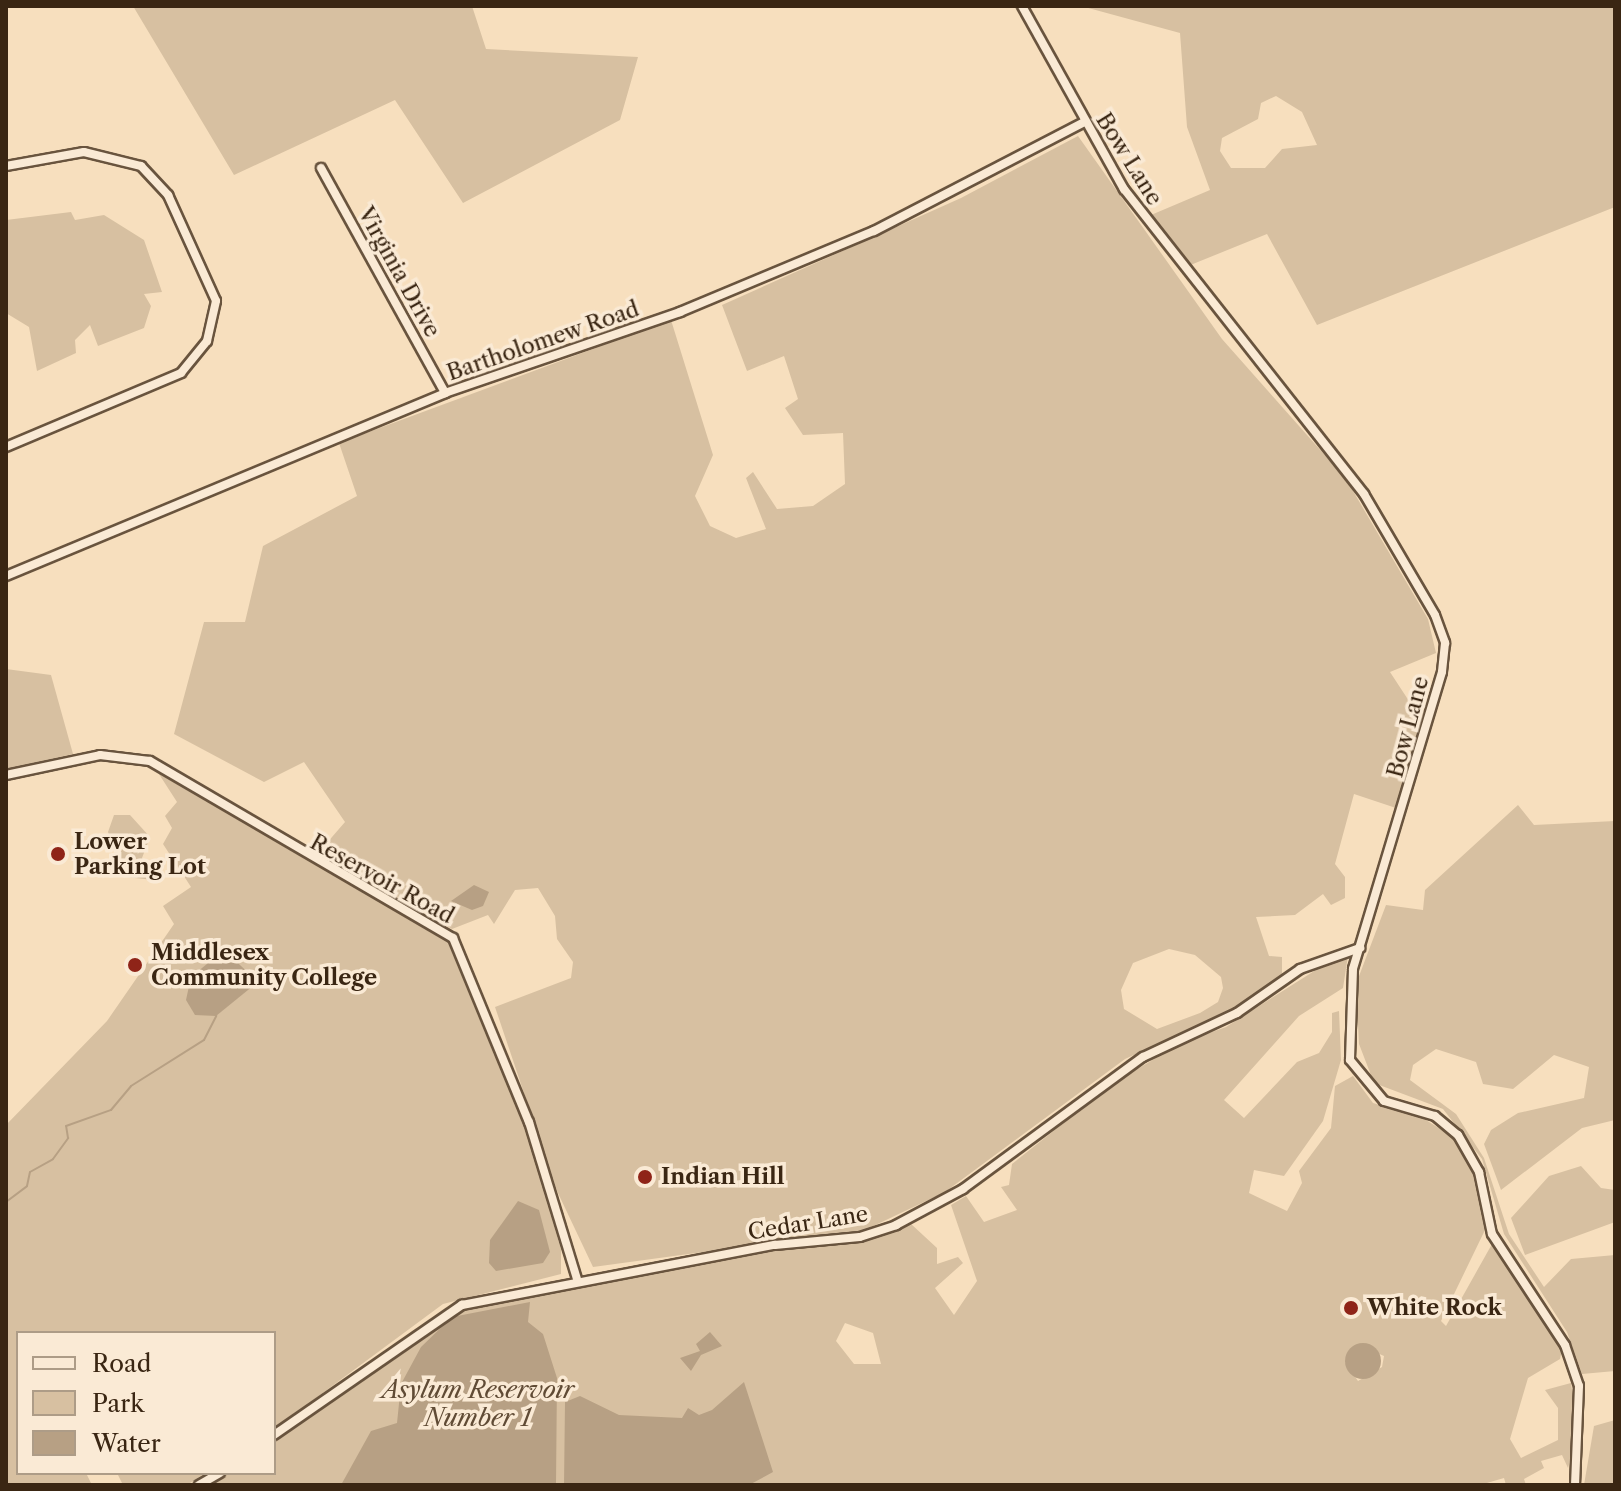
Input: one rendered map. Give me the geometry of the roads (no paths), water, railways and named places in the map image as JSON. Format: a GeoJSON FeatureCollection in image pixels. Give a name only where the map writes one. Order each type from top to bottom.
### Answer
{"type":"FeatureCollection","features":[{"type":"Feature","properties":{"kind":"street","name":"Bow Lane"},"geometry":{"type":"LineString","coordinates":[[1022,6],[1084,122],[1177,265],[1364,494],[1445,643],[1348,1000],[1350,1060],[1384,1101],[1435,1116],[1458,1135],[1479,1172],[1492,1234],[1565,1345],[1579,1386],[1575,1485]]}},
{"type":"Feature","properties":{"kind":"street","name":"Bartholomew Road"},"geometry":{"type":"LineString","coordinates":[[6,576],[445,393],[651,323],[874,231],[1084,122]]}},
{"type":"Feature","properties":{"kind":"street"},"geometry":{"type":"LineString","coordinates":[[6,166],[84,152],[141,166],[168,195],[216,301],[207,341],[181,373],[6,447]]}},
{"type":"Feature","properties":{"kind":"street","name":"Virginia Drive"},"geometry":{"type":"LineString","coordinates":[[321,168],[445,393]]}},
{"type":"Feature","properties":{"kind":"street","name":"Reservoir Road"},"geometry":{"type":"LineString","coordinates":[[6,775],[100,755],[150,761],[453,938],[529,1122],[577,1279]]}},
{"type":"Feature","properties":{"kind":"street","name":"Cedar Lane"},"geometry":{"type":"LineString","coordinates":[[276,1434],[447,1311],[577,1279],[860,1237],[896,1225],[963,1189],[1143,1057],[1237,1013],[1300,969],[1360,948]]}},
{"type":"Feature","properties":{"kind":"street"},"geometry":{"type":"LineString","coordinates":[[199,1485],[216,1475]]}},
{"type":"Feature","properties":{"kind":"water"},"geometry":{"type":"Polygon","coordinates":[[[474,885],[489,892],[483,906],[472,910],[451,901],[474,885]]]}},
{"type":"Feature","properties":{"kind":"water"},"geometry":{"type":"Polygon","coordinates":[[[224,950],[258,982],[216,1016],[195,1015],[186,1000],[191,977],[224,950]]]}},
{"type":"Feature","properties":{"kind":"water"},"geometry":{"type":"Polygon","coordinates":[[[518,1201],[539,1210],[550,1252],[543,1263],[496,1271],[489,1263],[490,1240],[518,1201]]]}},
{"type":"Feature","properties":{"kind":"water","name":"Asylum Reservoir Number 1"},"geometry":{"type":"Polygon","coordinates":[[[530,1302],[528,1322],[543,1334],[557,1378],[556,1485],[341,1485],[371,1431],[397,1423],[401,1384],[421,1347],[452,1317],[530,1302]]]}},
{"type":"Feature","properties":{"kind":"water"},"geometry":{"type":"Polygon","coordinates":[[[710,1332],[722,1346],[701,1355],[691,1371],[680,1358],[700,1351],[696,1344],[710,1332]]]}},
{"type":"Feature","properties":{"kind":"water"},"geometry":{"type":"Polygon","coordinates":[[[1363,1343],[1376,1348],[1381,1361],[1376,1374],[1363,1379],[1350,1374],[1345,1361],[1350,1348],[1363,1343]]]}},
{"type":"Feature","properties":{"kind":"water","name":"Asylum Reservoir Number 1"},"geometry":{"type":"Polygon","coordinates":[[[744,1382],[773,1472],[749,1485],[564,1485],[565,1402],[580,1396],[619,1415],[682,1418],[688,1408],[699,1415],[712,1410],[744,1382]]]}},
{"type":"Feature","properties":{"kind":"waterway"},"geometry":{"type":"LineString","coordinates":[[6,1202],[27,1186],[30,1172],[53,1159],[68,1138],[66,1126],[111,1110],[131,1086],[204,1040],[216,1016]]}},
{"type":"Feature","properties":{"kind":"place","name":"Lower Parking Lot"},"geometry":{"type":"Point","coordinates":[58,854]}},
{"type":"Feature","properties":{"kind":"place","name":"Middlesex Community College"},"geometry":{"type":"Point","coordinates":[135,965]}},
{"type":"Feature","properties":{"kind":"place","name":"Indian Hill"},"geometry":{"type":"Point","coordinates":[645,1177]}},
{"type":"Feature","properties":{"kind":"place","name":"White Rock"},"geometry":{"type":"Point","coordinates":[1351,1308]}}]}
